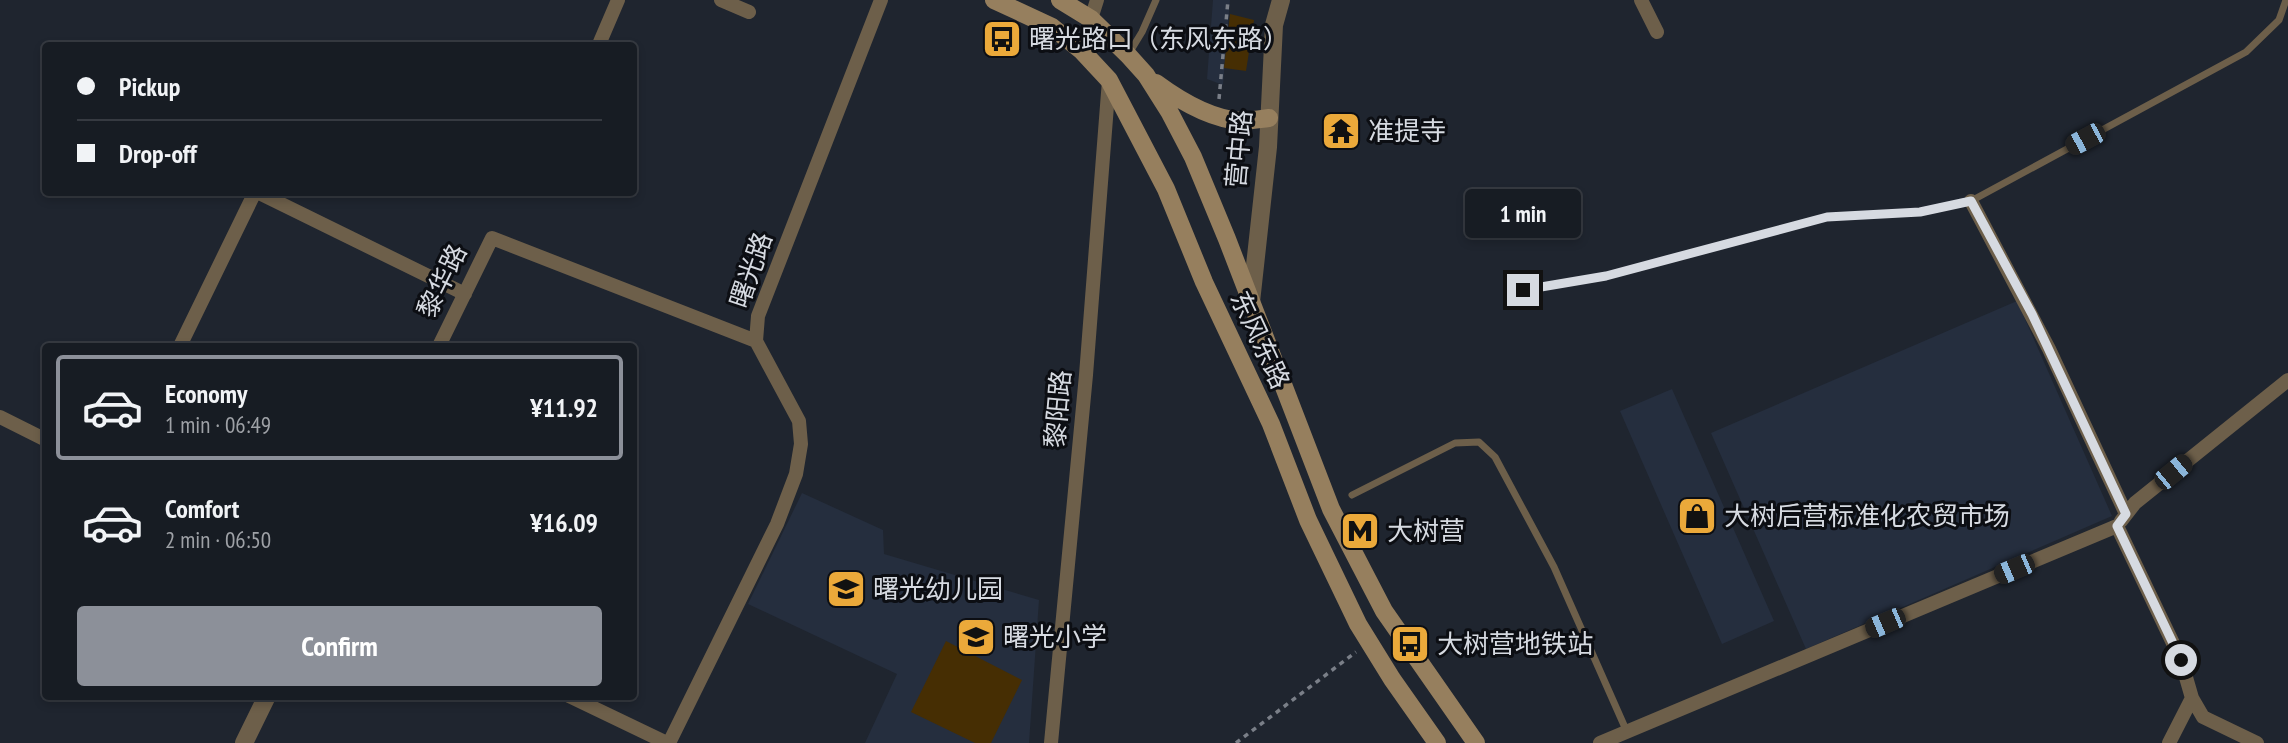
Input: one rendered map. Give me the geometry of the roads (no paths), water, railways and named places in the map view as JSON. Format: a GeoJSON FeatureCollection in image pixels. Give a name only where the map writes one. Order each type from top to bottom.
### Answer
{"type":"FeatureCollection","features":[{"type":"Feature","properties":{"kind":"main road","name":"东风东路"},"geometry":{"type":"LineString","coordinates":[[994,0],[1052,27],[1082,51],[1109,80],[1166,188],[1204,282],[1271,424],[1308,520],[1358,624],[1437,743]]}},
{"type":"Feature","properties":{"kind":"main road","name":"东风东路"},"geometry":{"type":"LineString","coordinates":[[1060,0],[1091,19],[1128,55],[1146,75],[1170,113],[1193,157],[1331,509],[1384,611],[1476,743]]}},
{"type":"Feature","properties":{"kind":"main road"},"geometry":{"type":"LineString","coordinates":[[1146,75],[1173,95],[1218,115],[1240,121],[1269,118]]}},
{"type":"Feature","properties":{"kind":"street"},"geometry":{"type":"LineString","coordinates":[[600,42],[618,0]]}},
{"type":"Feature","properties":{"kind":"street"},"geometry":{"type":"LineString","coordinates":[[721,0],[749,12]]}},
{"type":"Feature","properties":{"kind":"street","name":"曙光路"},"geometry":{"type":"LineString","coordinates":[[668,743],[777,524],[796,474],[801,444],[799,421],[756,341],[758,316],[881,0]]}},
{"type":"Feature","properties":{"kind":"street"},"geometry":{"type":"LineString","coordinates":[[1091,19],[1097,0]]}},
{"type":"Feature","properties":{"kind":"street","name":"营中路"},"geometry":{"type":"LineString","coordinates":[[1251,303],[1268,147],[1274,26],[1281,0]]}},
{"type":"Feature","properties":{"kind":"street"},"geometry":{"type":"LineString","coordinates":[[1641,0],[1657,32]]}},
{"type":"Feature","properties":{"kind":"street","name":"黎阳路"},"geometry":{"type":"LineString","coordinates":[[1051,743],[1086,375],[1109,80]]}},
{"type":"Feature","properties":{"kind":"street"},"geometry":{"type":"LineString","coordinates":[[181,343],[254,196]]}},
{"type":"Feature","properties":{"kind":"street"},"geometry":{"type":"LineString","coordinates":[[264,196],[465,294]]}},
{"type":"Feature","properties":{"kind":"street"},"geometry":{"type":"LineString","coordinates":[[1971,201],[2044,338],[2181,660],[2192,698],[2203,717],[2257,743]]}},
{"type":"Feature","properties":{"kind":"street","name":"黎华路"},"geometry":{"type":"LineString","coordinates":[[440,343],[492,238],[756,341]]}},
{"type":"Feature","properties":{"kind":"street"},"geometry":{"type":"LineString","coordinates":[[1600,743],[2122,520],[2135,503],[2288,380]]}},
{"type":"Feature","properties":{"kind":"street"},"geometry":{"type":"LineString","coordinates":[[0,417],[42,438]]}},
{"type":"Feature","properties":{"kind":"street"},"geometry":{"type":"LineString","coordinates":[[2169,743],[2192,698]]}},
{"type":"Feature","properties":{"kind":"street"},"geometry":{"type":"LineString","coordinates":[[244,743],[265,700]]}},
{"type":"Feature","properties":{"kind":"street"},"geometry":{"type":"LineString","coordinates":[[577,700],[668,743]]}},
{"type":"Feature","properties":{"kind":"lane"},"geometry":{"type":"LineString","coordinates":[[1128,55],[1156,0]]}},
{"type":"Feature","properties":{"kind":"lane"},"geometry":{"type":"LineString","coordinates":[[1523,290],[1606,276],[1827,217],[1920,212],[1971,201],[2246,51],[2279,20],[2286,0]]}},
{"type":"Feature","properties":{"kind":"lane"},"geometry":{"type":"LineString","coordinates":[[1352,495],[1455,443],[1479,442],[1495,457],[1554,567],[1627,732]]}},
{"type":"Feature","properties":{"kind":"place","name":"曙光路口（东风东路）"},"geometry":{"type":"Point","coordinates":[1002,39]}},
{"type":"Feature","properties":{"kind":"place","name":"准提寺"},"geometry":{"type":"Point","coordinates":[1341,131]}},
{"type":"Feature","properties":{"kind":"place","name":"大树后营标准化农贸市场"},"geometry":{"type":"Point","coordinates":[1697,516]}},
{"type":"Feature","properties":{"kind":"place","name":"大树营"},"geometry":{"type":"Point","coordinates":[1360,531]}},
{"type":"Feature","properties":{"kind":"place","name":"曙光幼儿园"},"geometry":{"type":"Point","coordinates":[846,589]}},
{"type":"Feature","properties":{"kind":"place","name":"曙光小学"},"geometry":{"type":"Point","coordinates":[976,637]}},
{"type":"Feature","properties":{"kind":"place","name":"大树营地铁站"},"geometry":{"type":"Point","coordinates":[1410,644]}}]}
